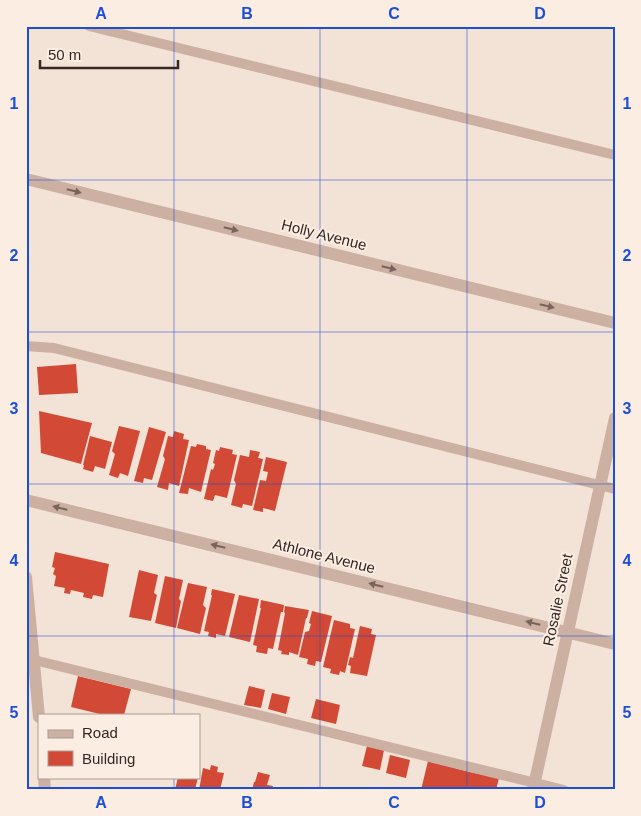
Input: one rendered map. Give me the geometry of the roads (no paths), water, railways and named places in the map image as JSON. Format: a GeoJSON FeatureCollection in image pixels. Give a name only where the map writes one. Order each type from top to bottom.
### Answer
{"type":"FeatureCollection","features":[{"type":"Feature","properties":{"kind":"street","name":"Holly Avenue"},"geometry":{"type":"LineString","coordinates":[[26,179],[615,323]]}},
{"type":"Feature","properties":{"kind":"street","name":"Rosalie Street"},"geometry":{"type":"LineString","coordinates":[[533,786],[615,418]]}},
{"type":"Feature","properties":{"kind":"street","name":"Athlone Avenue"},"geometry":{"type":"LineString","coordinates":[[26,500],[615,644]]}},
{"type":"Feature","properties":{"kind":"street"},"geometry":{"type":"LineString","coordinates":[[26,577],[30,661],[39,714]]}},
{"type":"Feature","properties":{"kind":"lane"},"geometry":{"type":"LineString","coordinates":[[89,26],[615,156]]}},
{"type":"Feature","properties":{"kind":"lane"},"geometry":{"type":"LineString","coordinates":[[26,346],[54,348],[615,489]]}},
{"type":"Feature","properties":{"kind":"lane"},"geometry":{"type":"LineString","coordinates":[[30,661],[533,786],[564,790]]}}]}
